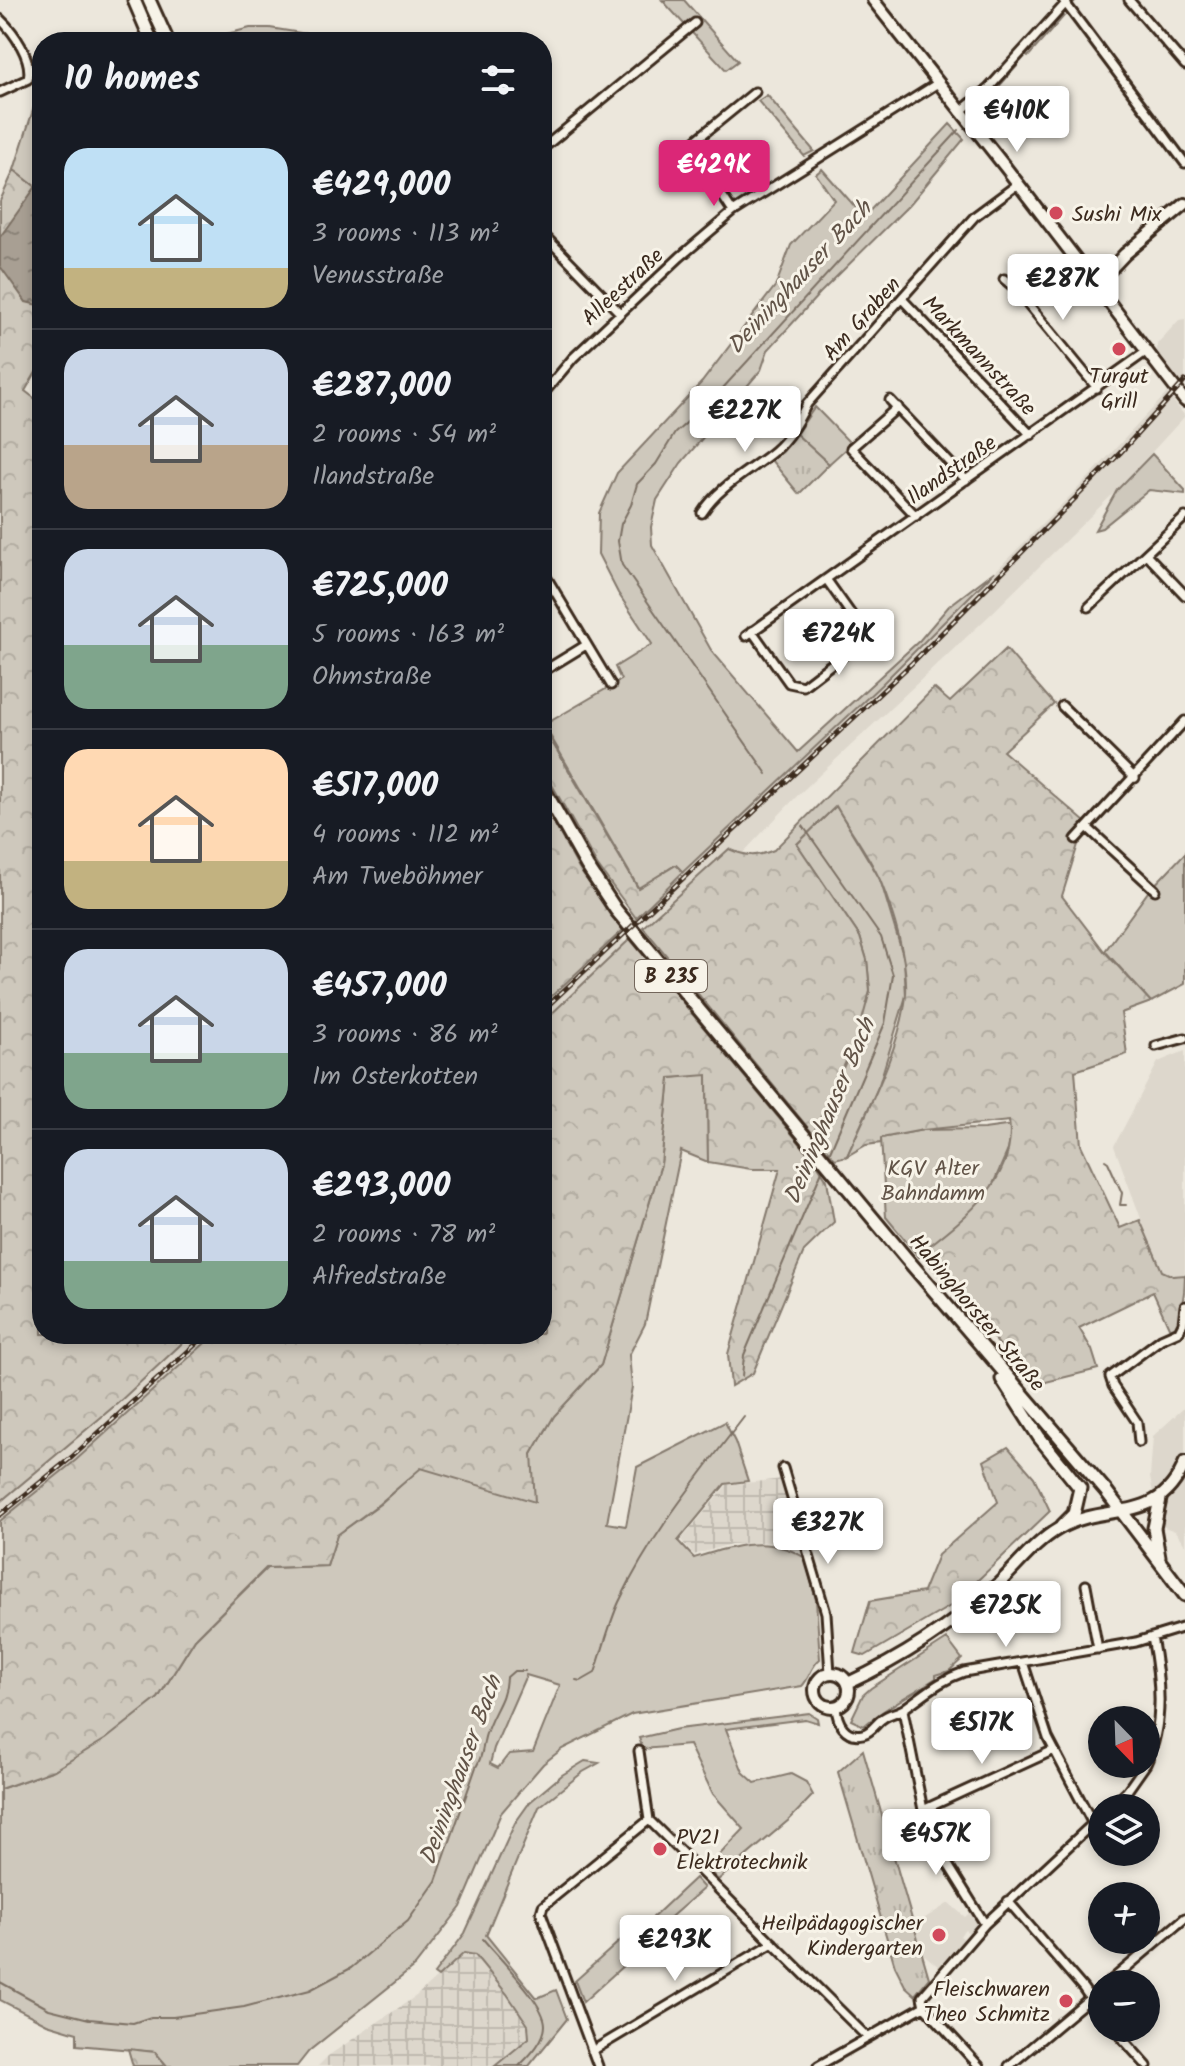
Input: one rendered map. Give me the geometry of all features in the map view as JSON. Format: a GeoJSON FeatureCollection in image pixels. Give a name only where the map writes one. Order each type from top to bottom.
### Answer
{"type":"FeatureCollection","features":[{"type":"Feature","properties":{"kind":"main road"},"geometry":{"type":"LineString","coordinates":[[134,0],[148,32]]}},
{"type":"Feature","properties":{"kind":"main road"},"geometry":{"type":"LineString","coordinates":[[149,0],[163,32]]}},
{"type":"Feature","properties":{"kind":"main road","name":"Habinghorster Straße"},"geometry":{"type":"LineString","coordinates":[[552,804],[616,910],[1120,1510],[1185,1595]]}},
{"type":"Feature","properties":{"kind":"main road"},"geometry":{"type":"LineString","coordinates":[[980,1345],[1039,1437],[1080,1488],[1074,1514],[1062,1526]]}},
{"type":"Feature","properties":{"kind":"main road"},"geometry":{"type":"LineString","coordinates":[[1159,1561],[1154,1528],[1160,1499]]}},
{"type":"Feature","properties":{"kind":"street"},"geometry":{"type":"LineString","coordinates":[[873,0],[1184,400]]}},
{"type":"Feature","properties":{"kind":"street"},"geometry":{"type":"LineString","coordinates":[[1129,0],[1185,65]]}},
{"type":"Feature","properties":{"kind":"street"},"geometry":{"type":"LineString","coordinates":[[960,112],[988,89],[1065,1],[1185,163]]}},
{"type":"Feature","properties":{"kind":"street"},"geometry":{"type":"LineString","coordinates":[[0,19],[18,39],[30,72],[28,79],[0,92]]}},
{"type":"Feature","properties":{"kind":"street"},"geometry":{"type":"LineString","coordinates":[[552,141],[695,23]]}},
{"type":"Feature","properties":{"kind":"street","name":"Alleestraße"},"geometry":{"type":"LineString","coordinates":[[552,383],[620,313],[733,212],[938,83]]}},
{"type":"Feature","properties":{"kind":"street"},"geometry":{"type":"LineString","coordinates":[[733,212],[687,150],[755,92]]}},
{"type":"Feature","properties":{"kind":"street","name":"Am Graben"},"geometry":{"type":"LineString","coordinates":[[702,513],[712,497],[777,449],[792,432],[807,404],[975,216],[1018,184]]}},
{"type":"Feature","properties":{"kind":"street"},"geometry":{"type":"LineString","coordinates":[[1095,286],[1138,242],[1185,204]]}},
{"type":"Feature","properties":{"kind":"street"},"geometry":{"type":"LineString","coordinates":[[552,243],[620,313]]}},
{"type":"Feature","properties":{"kind":"street"},"geometry":{"type":"LineString","coordinates":[[1004,279],[1015,288],[1097,388]]}},
{"type":"Feature","properties":{"kind":"street","name":"Markmannstraße"},"geometry":{"type":"LineString","coordinates":[[902,299],[1031,435]]}},
{"type":"Feature","properties":{"kind":"street","name":"Ilandstraße"},"geometry":{"type":"LineString","coordinates":[[826,579],[863,636],[859,643],[803,686],[789,683],[749,633],[1147,351]]}},
{"type":"Feature","properties":{"kind":"street"},"geometry":{"type":"LineString","coordinates":[[890,400],[966,480]]}},
{"type":"Feature","properties":{"kind":"street"},"geometry":{"type":"LineString","coordinates":[[898,407],[851,448],[916,516]]}},
{"type":"Feature","properties":{"kind":"street"},"geometry":{"type":"LineString","coordinates":[[1089,607],[1185,517]]}},
{"type":"Feature","properties":{"kind":"street"},"geometry":{"type":"LineString","coordinates":[[1146,554],[1185,595]]}},
{"type":"Feature","properties":{"kind":"street"},"geometry":{"type":"LineString","coordinates":[[552,587],[611,685]]}},
{"type":"Feature","properties":{"kind":"street"},"geometry":{"type":"LineString","coordinates":[[552,666],[586,645]]}},
{"type":"Feature","properties":{"kind":"street"},"geometry":{"type":"LineString","coordinates":[[1062,706],[1135,778]]}},
{"type":"Feature","properties":{"kind":"street"},"geometry":{"type":"LineString","coordinates":[[1076,839],[1183,727]]}},
{"type":"Feature","properties":{"kind":"street"},"geometry":{"type":"LineString","coordinates":[[1088,828],[1155,890]]}},
{"type":"Feature","properties":{"kind":"street"},"geometry":{"type":"LineString","coordinates":[[1156,1046],[1185,1038]]}},
{"type":"Feature","properties":{"kind":"street"},"geometry":{"type":"LineString","coordinates":[[1139,1442],[1137,1422],[1110,1377],[1161,1339],[1179,1331],[1185,1306]]}},
{"type":"Feature","properties":{"kind":"street"},"geometry":{"type":"LineString","coordinates":[[848,1683],[933,1636],[993,1589],[1039,1543],[1062,1526],[1141,1507],[1160,1499],[1176,1483],[1185,1462]]}},
{"type":"Feature","properties":{"kind":"street"},"geometry":{"type":"LineString","coordinates":[[783,1468],[826,1613],[830,1673]]}},
{"type":"Feature","properties":{"kind":"street"},"geometry":{"type":"LineString","coordinates":[[1086,1585],[1098,1649]]}},
{"type":"Feature","properties":{"kind":"street"},"geometry":{"type":"LineString","coordinates":[[836,1707],[843,1729],[860,1735],[872,1730],[883,1718],[903,1710],[946,1678],[1098,1649],[1185,1627]]}},
{"type":"Feature","properties":{"kind":"street"},"geometry":{"type":"LineString","coordinates":[[1152,1637],[1160,1679],[1159,1706]]}},
{"type":"Feature","properties":{"kind":"street"},"geometry":{"type":"LineString","coordinates":[[1023,1662],[1054,1750],[1088,1814]]}},
{"type":"Feature","properties":{"kind":"street"},"geometry":{"type":"LineString","coordinates":[[830,1673],[840,1675],[848,1683],[848,1698],[836,1707],[822,1704],[815,1693],[818,1680],[830,1673]]}},
{"type":"Feature","properties":{"kind":"street"},"geometry":{"type":"LineString","coordinates":[[903,1710],[923,1810],[947,1865],[985,1924]]}},
{"type":"Feature","properties":{"kind":"street"},"geometry":{"type":"LineString","coordinates":[[923,1810],[1054,1750]]}},
{"type":"Feature","properties":{"kind":"street"},"geometry":{"type":"LineString","coordinates":[[639,1751],[649,1820],[867,2037]]}},
{"type":"Feature","properties":{"kind":"street"},"geometry":{"type":"LineString","coordinates":[[1124,1794],[1136,1778]]}},
{"type":"Feature","properties":{"kind":"street"},"geometry":{"type":"LineString","coordinates":[[596,2065],[541,1913],[543,1906],[649,1820]]}},
{"type":"Feature","properties":{"kind":"street"},"geometry":{"type":"LineString","coordinates":[[979,2066],[924,2006],[922,1997],[985,1924],[1088,1826]]}},
{"type":"Feature","properties":{"kind":"street"},"geometry":{"type":"LineString","coordinates":[[1008,1901],[1088,1998]]}},
{"type":"Feature","properties":{"kind":"street"},"geometry":{"type":"LineString","coordinates":[[1124,1970],[1185,1918]]}},
{"type":"Feature","properties":{"kind":"street"},"geometry":{"type":"LineString","coordinates":[[592,2051],[773,1943]]}},
{"type":"Feature","properties":{"kind":"street"},"geometry":{"type":"LineString","coordinates":[[1009,2066],[1088,2000]]}},
{"type":"Feature","properties":{"kind":"street"},"geometry":{"type":"LineString","coordinates":[[818,2066],[924,2006]]}},
{"type":"Feature","properties":{"kind":"street"},"geometry":{"type":"LineString","coordinates":[[1126,2042],[1147,2066]]}},
{"type":"Feature","properties":{"kind":"shaded area"},"geometry":{"type":"Polygon","coordinates":[[[1185,319],[1185,388],[1157,351],[1157,344],[1179,320],[1185,319]]]}},
{"type":"Feature","properties":{"kind":"shaded area"},"geometry":{"type":"Polygon","coordinates":[[[1167,393],[1185,416],[1117,490],[991,614],[796,797],[741,855],[729,849],[647,923],[639,915],[916,651],[1090,476],[1167,393]]]}},
{"type":"Feature","properties":{"kind":"shaded area"},"geometry":{"type":"Polygon","coordinates":[[[618,935],[626,943],[552,1013],[552,993],[601,946],[618,935]]]}},
{"type":"Feature","properties":{"kind":"shaded area"},"geometry":{"type":"Polygon","coordinates":[[[1185,1051],[1185,1275],[1173,1276],[1159,1267],[1114,1146],[1158,1062],[1185,1051]]]}},
{"type":"Feature","properties":{"kind":"shaded area"},"geometry":{"type":"Polygon","coordinates":[[[181,1344],[204,1344],[76,1460],[0,1521],[0,1502],[118,1403],[181,1344]]]}},
{"type":"Feature","properties":{"kind":"shaded area"},"geometry":{"type":"Polygon","coordinates":[[[1185,1407],[1185,1545],[1175,1531],[1159,1525],[1150,1477],[1153,1436],[1185,1407]]]}},
{"type":"Feature","properties":{"kind":"shaded area"},"geometry":{"type":"Polygon","coordinates":[[[783,1479],[798,1529],[773,1533],[771,1542],[731,1544],[694,1555],[681,1540],[727,1485],[783,1479]]]}},
{"type":"Feature","properties":{"kind":"shaded area","name":"Heilpädagogischer Kindergarten"},"geometry":{"type":"Polygon","coordinates":[[[949,1903],[965,1917],[971,1911],[979,1922],[969,1933],[965,1930],[962,1933],[960,1936],[964,1939],[939,1967],[922,1953],[914,1925],[949,1903]]]}},
{"type":"Feature","properties":{"kind":"shaded area"},"geometry":{"type":"Polygon","coordinates":[[[464,1953],[474,1955],[528,2025],[529,2037],[495,2066],[318,2066],[416,1996],[464,1953]]]}},
{"type":"Feature","properties":{"kind":"green space"},"geometry":{"type":"Polygon","coordinates":[[[662,0],[684,0],[738,61],[726,70],[662,0]]]}},
{"type":"Feature","properties":{"kind":"green space"},"geometry":{"type":"Polygon","coordinates":[[[1061,14],[1064,16],[1028,57],[1024,54],[1061,14]]]}},
{"type":"Feature","properties":{"kind":"green space"},"geometry":{"type":"Polygon","coordinates":[[[270,28],[295,32],[234,32],[270,28]]]}},
{"type":"Feature","properties":{"kind":"green space"},"geometry":{"type":"Polygon","coordinates":[[[767,95],[814,151],[804,156],[758,101],[767,95]]]}},
{"type":"Feature","properties":{"kind":"green space"},"geometry":{"type":"Polygon","coordinates":[[[32,113],[32,184],[14,170],[32,113]]]}},
{"type":"Feature","properties":{"kind":"green space"},"geometry":{"type":"Polygon","coordinates":[[[950,124],[964,139],[910,204],[820,293],[768,350],[761,370],[681,463],[657,500],[651,527],[652,545],[711,650],[798,752],[920,640],[949,606],[995,571],[881,685],[683,872],[675,865],[639,889],[552,739],[552,720],[621,680],[615,667],[652,644],[618,593],[598,554],[599,513],[617,473],[702,382],[776,285],[791,245],[834,200],[816,174],[822,169],[864,217],[950,124]]]}},
{"type":"Feature","properties":{"kind":"green space"},"geometry":{"type":"Polygon","coordinates":[[[14,170],[32,184],[32,379],[25,391],[32,396],[32,1344],[181,1344],[118,1403],[0,1502],[0,201],[14,170]]]}},
{"type":"Feature","properties":{"kind":"green space"},"geometry":{"type":"Polygon","coordinates":[[[815,407],[851,444],[829,464],[796,434],[815,407]]]}},
{"type":"Feature","properties":{"kind":"green space"},"geometry":{"type":"Polygon","coordinates":[[[796,434],[829,464],[799,494],[771,460],[796,434]]]}},
{"type":"Feature","properties":{"kind":"green space"},"geometry":{"type":"Polygon","coordinates":[[[1152,454],[1185,490],[1185,494],[1149,490],[1102,528],[1095,530],[1117,490],[1152,454]]]}},
{"type":"Feature","properties":{"kind":"green space"},"geometry":{"type":"Polygon","coordinates":[[[1006,649],[1054,704],[1003,751],[1085,822],[1062,896],[1104,951],[1151,1002],[1121,1013],[1127,1054],[1075,1071],[1081,1145],[1120,1228],[1140,1220],[1162,1271],[1173,1276],[1185,1275],[1180,1314],[1171,1332],[1153,1292],[1079,1328],[1092,1350],[1098,1369],[1034,1385],[920,1253],[969,1213],[996,1180],[1005,1162],[1009,1121],[923,1130],[881,1138],[881,1143],[866,1145],[847,1156],[891,1054],[903,1013],[906,981],[899,936],[880,880],[836,806],[797,844],[860,937],[867,960],[870,991],[858,1035],[813,1134],[643,927],[729,849],[752,855],[774,850],[934,688],[950,702],[1006,649]]]}},
{"type":"Feature","properties":{"kind":"green space"},"geometry":{"type":"Polygon","coordinates":[[[552,742],[638,888],[676,865],[683,872],[636,918],[597,865],[552,785],[552,742]]]}},
{"type":"Feature","properties":{"kind":"green space"},"geometry":{"type":"Polygon","coordinates":[[[836,806],[880,879],[904,959],[906,996],[879,1085],[847,1156],[835,1159],[813,1134],[870,991],[867,960],[860,937],[797,844],[836,806]]]}},
{"type":"Feature","properties":{"kind":"green space"},"geometry":{"type":"Polygon","coordinates":[[[552,819],[579,869],[623,930],[552,996],[552,819]]]}},
{"type":"Feature","properties":{"kind":"green space"},"geometry":{"type":"Polygon","coordinates":[[[1185,853],[1185,984],[1151,1002],[1105,951],[1148,892],[1185,853]]]}},
{"type":"Feature","properties":{"kind":"green space"},"geometry":{"type":"Polygon","coordinates":[[[630,939],[827,1180],[834,1222],[804,1251],[753,1373],[731,1386],[728,1354],[780,1169],[751,1169],[708,1162],[707,1075],[670,1078],[661,1164],[601,1365],[554,1416],[532,1454],[535,1502],[421,1468],[337,1535],[327,1566],[266,1568],[195,1639],[158,1698],[106,1739],[54,1770],[0,1789],[0,1521],[76,1460],[204,1344],[552,1344],[552,1013],[630,939]]]}},
{"type":"Feature","properties":{"kind":"green space"},"geometry":{"type":"Polygon","coordinates":[[[707,1074],[708,1162],[681,1151],[645,1324],[629,1355],[632,1387],[607,1523],[626,1526],[637,1467],[725,1422],[748,1481],[725,1484],[678,1541],[694,1558],[737,1546],[764,1544],[778,1546],[805,1558],[816,1600],[820,1659],[805,1683],[802,1686],[632,1714],[562,1749],[543,1764],[501,1813],[461,1907],[415,1966],[309,2051],[297,2066],[167,2066],[155,2052],[77,2045],[77,2033],[47,2024],[0,2000],[0,1789],[54,1770],[158,1698],[195,1639],[267,1568],[327,1566],[337,1535],[380,1504],[421,1467],[532,1454],[554,1416],[601,1365],[661,1164],[670,1078],[707,1074]],[[526,1675],[490,1764],[498,1768],[509,1754],[533,1752],[560,1685],[526,1675]]]}},
{"type":"Feature","properties":{"kind":"green space","name":"KGV Alter Bahndamm"},"geometry":{"type":"Polygon","coordinates":[[[1013,1125],[1008,1150],[987,1198],[919,1257],[886,1217],[881,1138],[923,1130],[1013,1125]]]}},
{"type":"Feature","properties":{"kind":"green space"},"geometry":{"type":"Polygon","coordinates":[[[1008,1447],[1034,1477],[1050,1511],[952,1605],[865,1656],[855,1653],[870,1601],[923,1592],[938,1555],[998,1502],[984,1461],[1008,1447]]]}},
{"type":"Feature","properties":{"kind":"green space"},"geometry":{"type":"Polygon","coordinates":[[[947,1639],[962,1659],[949,1671],[936,1675],[936,1678],[864,1726],[851,1720],[863,1695],[871,1688],[947,1639]]]}},
{"type":"Feature","properties":{"kind":"green space"},"geometry":{"type":"Polygon","coordinates":[[[809,1713],[817,1718],[818,1723],[805,1719],[726,1729],[743,1772],[755,1783],[791,1774],[806,1782],[813,1795],[790,1819],[718,1880],[707,1868],[744,1829],[713,1794],[689,1745],[643,1749],[639,1738],[678,1729],[809,1713]]]}},
{"type":"Feature","properties":{"kind":"green space"},"geometry":{"type":"Polygon","coordinates":[[[863,1750],[929,1978],[915,1995],[905,1986],[895,1966],[838,1772],[863,1750]]]}},
{"type":"Feature","properties":{"kind":"green space"},"geometry":{"type":"Polygon","coordinates":[[[585,1761],[599,1763],[539,1807],[486,1935],[537,1998],[556,1990],[567,2019],[529,2066],[495,2066],[529,2038],[528,2025],[475,1955],[464,1953],[438,1977],[434,1974],[465,1933],[515,1823],[530,1802],[562,1775],[585,1761]]]}},
{"type":"Feature","properties":{"kind":"green space"},"geometry":{"type":"Polygon","coordinates":[[[695,1878],[704,1888],[583,2002],[575,1981],[621,1940],[633,1936],[695,1878]]]}},
{"type":"Feature","properties":{"kind":"green space"},"geometry":{"type":"Polygon","coordinates":[[[128,2049],[155,2052],[167,2066],[133,2066],[128,2049]]]}},
{"type":"Feature","properties":{"kind":"water"},"geometry":{"type":"Polygon","coordinates":[[[32,192],[32,304],[26,302],[0,266],[0,237],[32,192]]]}},
{"type":"Feature","properties":{"kind":"waterway","name":"Deininghauser Bach"},"geometry":{"type":"LineString","coordinates":[[1073,3],[1076,0]]}},
{"type":"Feature","properties":{"kind":"waterway","name":"Deininghauser Bach"},"geometry":{"type":"LineString","coordinates":[[1025,56],[1064,13]]}},
{"type":"Feature","properties":{"kind":"waterway","name":"Deininghauser Bach"},"geometry":{"type":"LineString","coordinates":[[994,92],[1018,65]]}},
{"type":"Feature","properties":{"kind":"waterway","name":"Deininghauser Bach"},"geometry":{"type":"LineString","coordinates":[[975,113],[989,97]]}},
{"type":"Feature","properties":{"kind":"waterway","name":"Deininghauser Bach"},"geometry":{"type":"LineString","coordinates":[[767,774],[622,565],[618,541],[621,524],[637,484],[656,464],[675,433],[712,400],[959,130]]}},
{"type":"Feature","properties":{"kind":"waterway","name":"Deininghauser Bach"},"geometry":{"type":"LineString","coordinates":[[803,826],[881,937],[893,975],[885,1023],[828,1156]]}},
{"type":"Feature","properties":{"kind":"waterway"},"geometry":{"type":"LineString","coordinates":[[1105,1160],[1122,1193],[1120,1205],[1126,1205]]}},
{"type":"Feature","properties":{"kind":"waterway","name":"Deininghauser Bach"},"geometry":{"type":"LineString","coordinates":[[742,1376],[744,1355],[824,1166]]}},
{"type":"Feature","properties":{"kind":"waterway","name":"Deininghauser Bach"},"geometry":{"type":"LineString","coordinates":[[576,1680],[581,1681],[595,1673],[615,1610],[632,1577],[677,1506],[744,1417]]}},
{"type":"Feature","properties":{"kind":"waterway","name":"Deininghauser Bach"},"geometry":{"type":"LineString","coordinates":[[0,1982],[49,2009],[89,2019],[133,2023],[151,2017],[244,2007],[310,1990],[351,1968],[408,1921],[436,1881],[506,1678],[514,1671],[525,1671]]}},
{"type":"Feature","properties":{"kind":"waterway"},"geometry":{"type":"LineString","coordinates":[[483,1939],[529,1993],[543,2016],[545,2025],[542,2037],[519,2066]]}},
{"type":"Feature","properties":{"kind":"railway"},"geometry":{"type":"LineString","coordinates":[[552,1002],[912,663],[1120,453],[1185,381]]}},
{"type":"Feature","properties":{"kind":"railway"},"geometry":{"type":"LineString","coordinates":[[0,1515],[72,1457],[196,1344]]}},
{"type":"Feature","properties":{"kind":"place","name":"Sushi Mix"},"geometry":{"type":"Point","coordinates":[1056,213]}},
{"type":"Feature","properties":{"kind":"place","name":"Turgut Grill"},"geometry":{"type":"Point","coordinates":[1119,349]}},
{"type":"Feature","properties":{"kind":"place","name":"PV21 Elektrotechnik"},"geometry":{"type":"Point","coordinates":[660,1849]}},
{"type":"Feature","properties":{"kind":"place","name":"Heilpädagogischer Kindergarten"},"geometry":{"type":"Point","coordinates":[939,1935]}},
{"type":"Feature","properties":{"kind":"place","name":"Fleischwaren Theo Schmitz"},"geometry":{"type":"Point","coordinates":[1066,2001]}}]}
